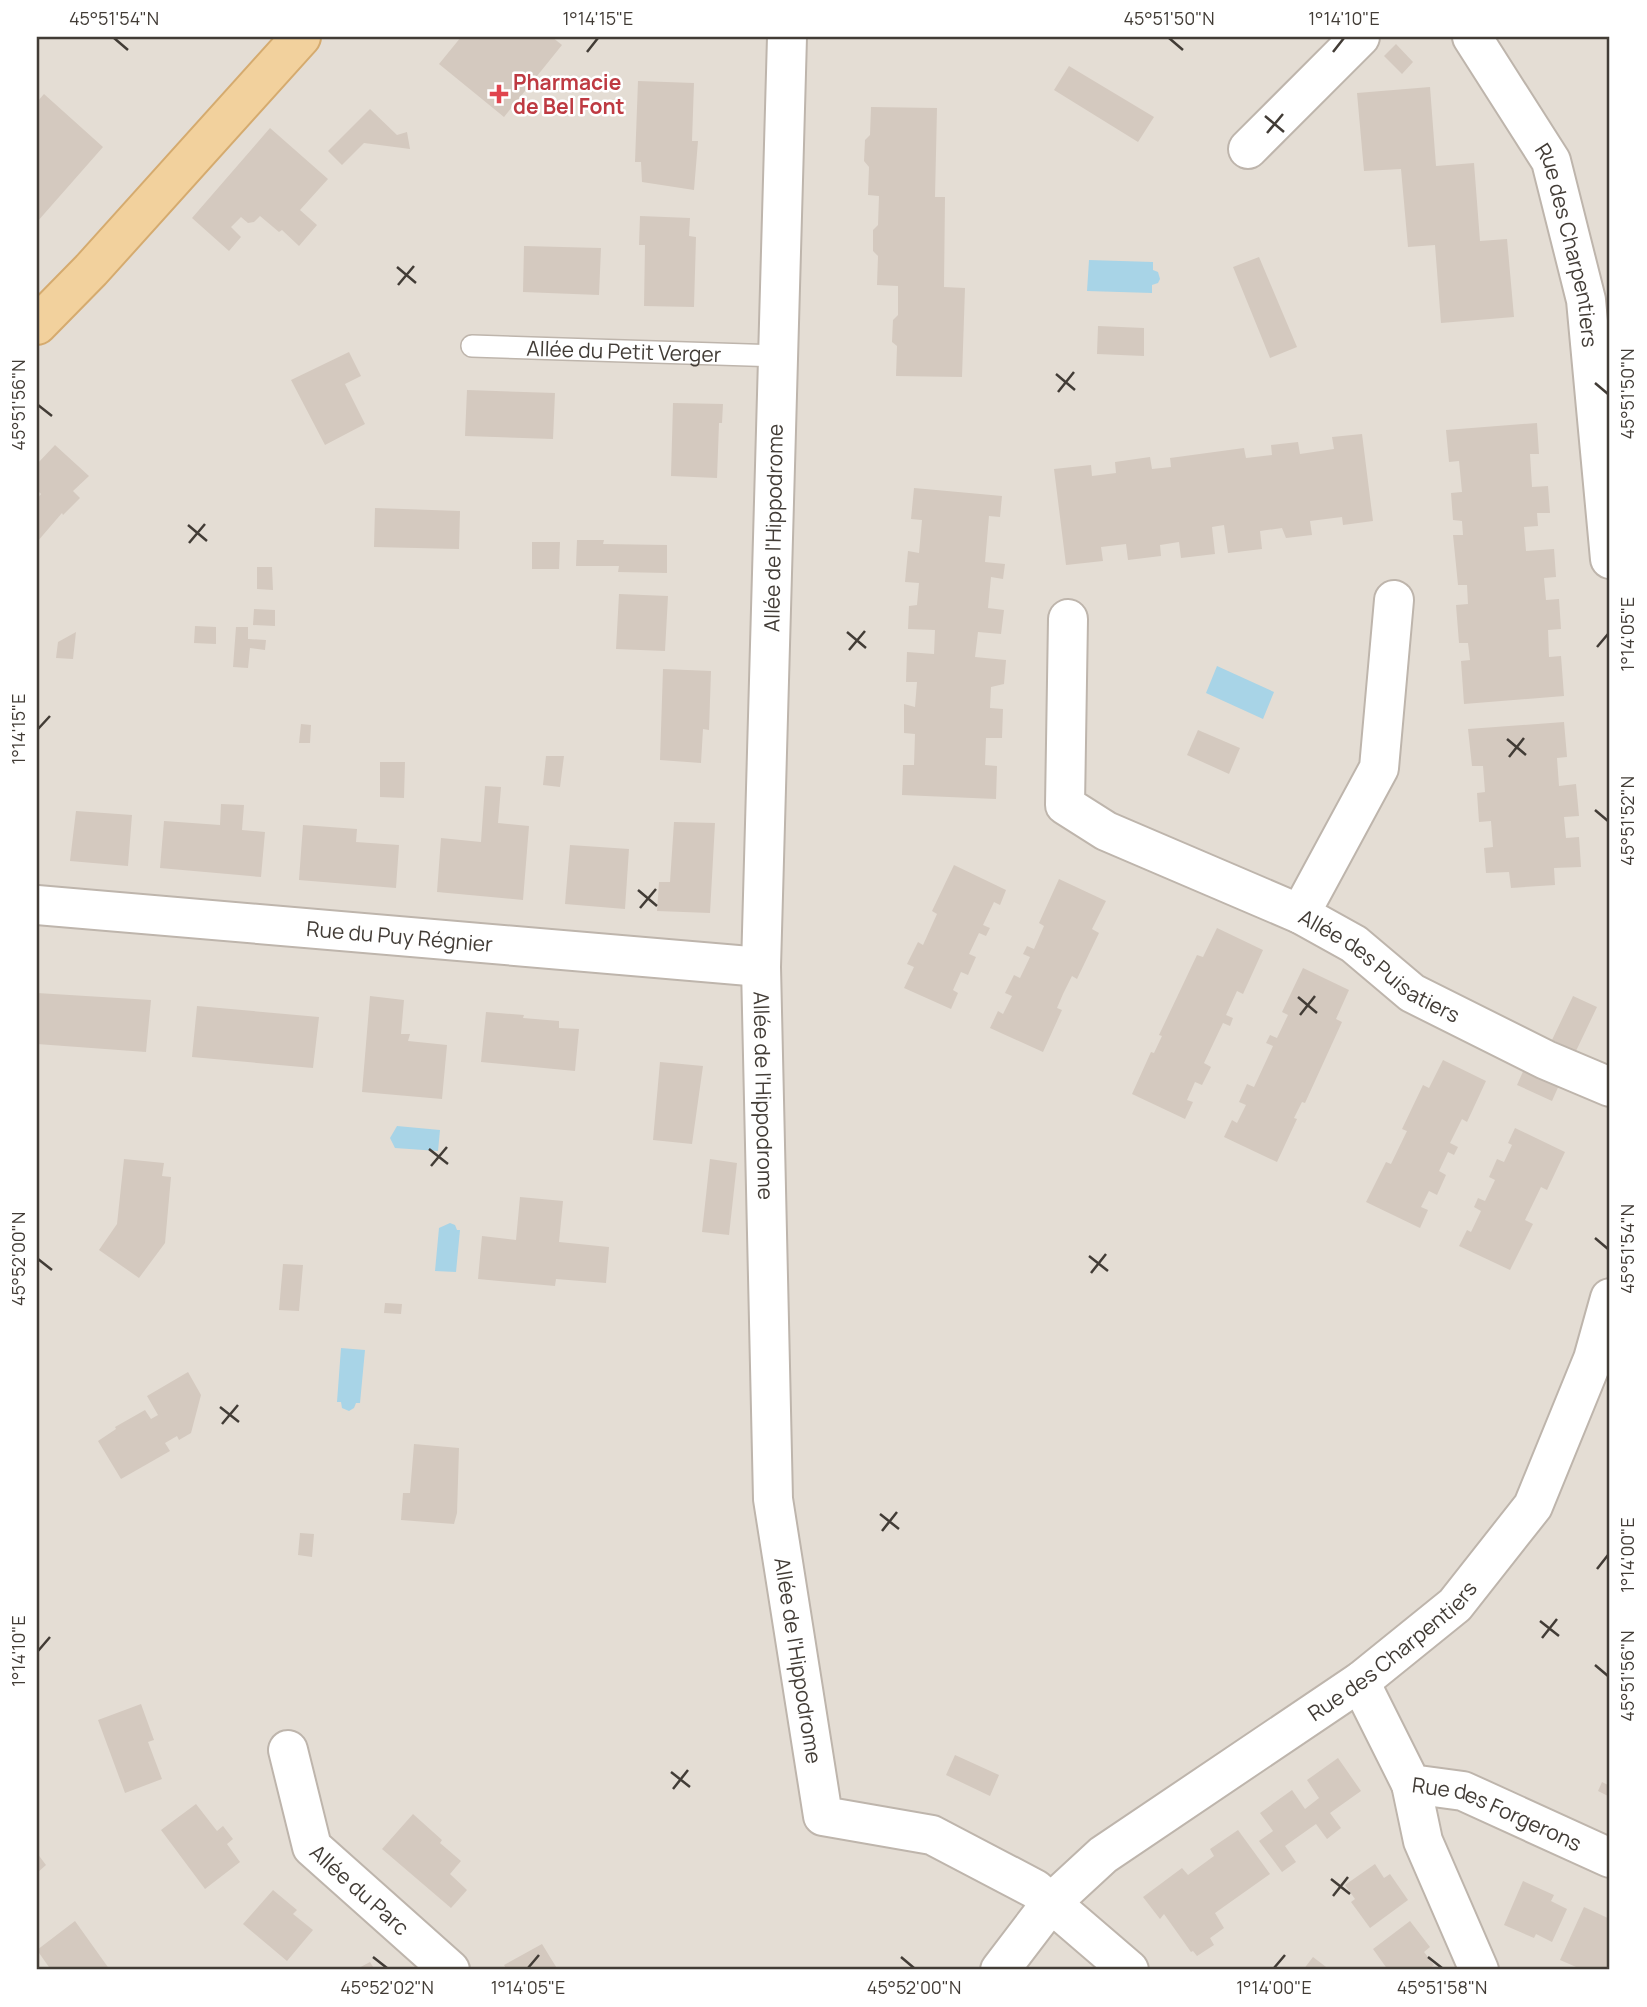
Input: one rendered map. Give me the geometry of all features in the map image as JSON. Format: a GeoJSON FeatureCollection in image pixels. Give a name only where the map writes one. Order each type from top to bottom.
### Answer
{"type":"FeatureCollection","features":[{"type":"Feature","properties":{"kind":"main road"},"geometry":{"type":"LineString","coordinates":[[37,324],[100,261],[301,37]]}},
{"type":"Feature","properties":{"kind":"street","name":"Allée de l'Hippodrome"},"geometry":{"type":"LineString","coordinates":[[787,37],[761,967],[773,1499],[823,1816],[932,1835],[1035,1889],[1051,1903]]}},
{"type":"Feature","properties":{"kind":"street"},"geometry":{"type":"LineString","coordinates":[[1248,149],[1360,37]]}},
{"type":"Feature","properties":{"kind":"street","name":"Rue des Charpentiers"},"geometry":{"type":"LineString","coordinates":[[1472,37],[1551,161],[1598,297],[1610,559]]}},
{"type":"Feature","properties":{"kind":"street","name":"Allée des Puisatiers"},"geometry":{"type":"LineString","coordinates":[[1394,600],[1379,768],[1300,914],[1354,944],[1412,993],[1546,1060],[1610,1087]]}},
{"type":"Feature","properties":{"kind":"street"},"geometry":{"type":"LineString","coordinates":[[1068,619],[1065,805],[1106,831],[1300,914]]}},
{"type":"Feature","properties":{"kind":"street","name":"Rue du Puy Régnier"},"geometry":{"type":"LineString","coordinates":[[37,905],[761,967]]}},
{"type":"Feature","properties":{"kind":"street","name":"Rue des Charpentiers"},"geometry":{"type":"LineString","coordinates":[[1051,1903],[1103,1855],[1362,1681],[1455,1605],[1533,1506],[1601,1363],[1610,1298]]}},
{"type":"Feature","properties":{"kind":"street","name":"Rue des Forgerons"},"geometry":{"type":"LineString","coordinates":[[1362,1681],[1411,1784],[1463,1791],[1610,1858]]}},
{"type":"Feature","properties":{"kind":"street","name":"Allée du Parc"},"geometry":{"type":"LineString","coordinates":[[288,1750],[313,1847],[450,1970]]}},
{"type":"Feature","properties":{"kind":"street"},"geometry":{"type":"LineString","coordinates":[[1411,1784],[1423,1841],[1479,1970]]}},
{"type":"Feature","properties":{"kind":"street"},"geometry":{"type":"LineString","coordinates":[[1000,1970],[1051,1903],[1129,1970]]}},
{"type":"Feature","properties":{"kind":"lane","name":"Allée du Petit Verger"},"geometry":{"type":"LineString","coordinates":[[472,346],[777,356]]}},
{"type":"Feature","properties":{"kind":"shaded area"},"geometry":{"type":"Polygon","coordinates":[[[37,37],[1610,37],[1610,1970],[37,1970],[37,37]]]}},
{"type":"Feature","properties":{"kind":"water"},"geometry":{"type":"Polygon","coordinates":[[[1089,260],[1153,262],[1153,270],[1158,272],[1160,279],[1152,285],[1152,293],[1087,291],[1089,260]]]}},
{"type":"Feature","properties":{"kind":"water"},"geometry":{"type":"Polygon","coordinates":[[[1217,666],[1274,692],[1263,719],[1206,693],[1217,666]]]}},
{"type":"Feature","properties":{"kind":"water"},"geometry":{"type":"Polygon","coordinates":[[[397,1126],[440,1130],[438,1151],[395,1148],[390,1138],[397,1126]]]}},
{"type":"Feature","properties":{"kind":"water"},"geometry":{"type":"Polygon","coordinates":[[[450,1223],[460,1230],[456,1272],[435,1271],[439,1228],[450,1223]]]}},
{"type":"Feature","properties":{"kind":"water"},"geometry":{"type":"Polygon","coordinates":[[[341,1348],[365,1350],[360,1403],[356,1403],[349,1411],[342,1408],[341,1402],[337,1402],[341,1348]]]}},
{"type":"Feature","properties":{"kind":"building","name":"Pharmacie de Bel Font"},"geometry":{"type":"Polygon","coordinates":[[[461,37],[552,37],[562,45],[504,117],[439,64],[461,37]]]}},
{"type":"Feature","properties":{"kind":"building"},"geometry":{"type":"Polygon","coordinates":[[[1396,44],[1413,62],[1402,74],[1384,56],[1396,44]]]}},
{"type":"Feature","properties":{"kind":"building"},"geometry":{"type":"Polygon","coordinates":[[[1069,66],[1154,117],[1138,142],[1054,90],[1069,66]]]}},
{"type":"Feature","properties":{"kind":"building"},"geometry":{"type":"Polygon","coordinates":[[[638,81],[694,83],[692,141],[698,141],[694,190],[642,182],[641,162],[635,162],[638,81]]]}},
{"type":"Feature","properties":{"kind":"building"},"geometry":{"type":"Polygon","coordinates":[[[1430,87],[1436,166],[1474,163],[1480,241],[1507,239],[1514,317],[1441,323],[1435,245],[1408,247],[1401,169],[1364,171],[1357,93],[1430,87]]]}},
{"type":"Feature","properties":{"kind":"building"},"geometry":{"type":"Polygon","coordinates":[[[44,94],[103,147],[37,222],[37,102],[44,94]]]}},
{"type":"Feature","properties":{"kind":"building"},"geometry":{"type":"Polygon","coordinates":[[[871,107],[937,108],[935,197],[945,197],[944,287],[965,288],[962,377],[896,376],[897,346],[892,342],[893,320],[898,315],[898,286],[877,285],[878,256],[873,251],[873,230],[878,225],[879,196],[868,195],[869,167],[864,161],[865,140],[870,135],[871,107]]]}},
{"type":"Feature","properties":{"kind":"building"},"geometry":{"type":"Polygon","coordinates":[[[370,109],[397,135],[407,132],[410,149],[364,143],[342,165],[328,151],[370,109]]]}},
{"type":"Feature","properties":{"kind":"building"},"geometry":{"type":"Polygon","coordinates":[[[270,128],[328,179],[300,210],[317,225],[299,246],[282,230],[279,232],[260,216],[254,222],[248,223],[241,217],[231,227],[241,237],[229,251],[192,218],[270,128]]]}},
{"type":"Feature","properties":{"kind":"building"},"geometry":{"type":"Polygon","coordinates":[[[640,216],[690,218],[689,236],[696,237],[694,307],[644,306],[645,245],[639,245],[640,216]]]}},
{"type":"Feature","properties":{"kind":"building"},"geometry":{"type":"Polygon","coordinates":[[[524,246],[601,248],[599,295],[523,292],[524,246]]]}},
{"type":"Feature","properties":{"kind":"building"},"geometry":{"type":"Polygon","coordinates":[[[1259,257],[1297,347],[1270,358],[1233,267],[1259,257]]]}},
{"type":"Feature","properties":{"kind":"building"},"geometry":{"type":"Polygon","coordinates":[[[1098,326],[1144,328],[1144,356],[1097,354],[1098,326]]]}},
{"type":"Feature","properties":{"kind":"building"},"geometry":{"type":"Polygon","coordinates":[[[349,352],[361,376],[345,384],[365,424],[325,445],[291,380],[349,352]]]}},
{"type":"Feature","properties":{"kind":"building"},"geometry":{"type":"Polygon","coordinates":[[[467,390],[555,393],[553,439],[465,436],[467,390]]]}},
{"type":"Feature","properties":{"kind":"building"},"geometry":{"type":"Polygon","coordinates":[[[673,403],[723,404],[722,423],[719,423],[717,478],[671,476],[673,403]]]}},
{"type":"Feature","properties":{"kind":"building"},"geometry":{"type":"Polygon","coordinates":[[[1537,423],[1539,454],[1530,454],[1532,487],[1548,486],[1550,513],[1537,513],[1538,526],[1524,527],[1526,551],[1554,549],[1556,577],[1544,578],[1546,600],[1559,599],[1561,629],[1548,630],[1549,657],[1561,656],[1564,696],[1464,704],[1461,661],[1470,660],[1468,643],[1459,643],[1456,605],[1468,604],[1467,585],[1458,585],[1453,535],[1463,535],[1462,521],[1453,520],[1451,493],[1462,492],[1459,461],[1449,462],[1446,430],[1537,423]]]}},
{"type":"Feature","properties":{"kind":"building"},"geometry":{"type":"Polygon","coordinates":[[[1362,434],[1373,521],[1343,525],[1342,517],[1310,521],[1312,535],[1286,538],[1282,528],[1260,531],[1262,549],[1228,553],[1224,525],[1212,527],[1215,554],[1181,558],[1179,542],[1160,545],[1161,556],[1128,560],[1126,544],[1101,547],[1103,561],[1066,565],[1054,469],[1091,465],[1092,476],[1116,473],[1115,462],[1150,457],[1152,469],[1171,467],[1170,458],[1244,448],[1246,458],[1272,455],[1271,445],[1298,442],[1300,454],[1334,449],[1332,437],[1362,434]]]}},
{"type":"Feature","properties":{"kind":"building"},"geometry":{"type":"Polygon","coordinates":[[[55,445],[89,476],[73,491],[80,498],[63,515],[62,513],[37,542],[37,497],[41,494],[37,490],[37,464],[55,445]]]}},
{"type":"Feature","properties":{"kind":"building"},"geometry":{"type":"Polygon","coordinates":[[[914,488],[1002,496],[1000,517],[989,516],[985,562],[1005,564],[1003,579],[991,577],[988,608],[1004,610],[1001,634],[978,632],[975,657],[1006,660],[1004,684],[991,687],[990,708],[1003,709],[1002,738],[986,738],[985,765],[997,766],[996,799],[902,795],[903,765],[914,765],[915,734],[904,733],[904,704],[915,707],[917,682],[906,682],[907,652],[934,654],[935,630],[908,629],[909,606],[917,605],[919,583],[905,582],[908,551],[919,553],[922,520],[911,519],[914,488]]]}},
{"type":"Feature","properties":{"kind":"building"},"geometry":{"type":"Polygon","coordinates":[[[375,508],[460,511],[459,549],[374,547],[375,508]]]}},
{"type":"Feature","properties":{"kind":"building"},"geometry":{"type":"Polygon","coordinates":[[[577,540],[604,540],[603,544],[667,545],[667,573],[618,572],[619,566],[576,566],[577,540]]]}},
{"type":"Feature","properties":{"kind":"building"},"geometry":{"type":"Polygon","coordinates":[[[532,542],[560,542],[559,569],[532,569],[532,542]]]}},
{"type":"Feature","properties":{"kind":"building"},"geometry":{"type":"Polygon","coordinates":[[[257,567],[272,567],[273,590],[257,589],[257,567]]]}},
{"type":"Feature","properties":{"kind":"building"},"geometry":{"type":"Polygon","coordinates":[[[619,594],[668,596],[665,651],[616,649],[619,594]]]}},
{"type":"Feature","properties":{"kind":"building"},"geometry":{"type":"Polygon","coordinates":[[[254,609],[275,610],[275,626],[253,625],[254,609]]]}},
{"type":"Feature","properties":{"kind":"building"},"geometry":{"type":"Polygon","coordinates":[[[195,626],[216,627],[216,644],[194,643],[195,626]]]}},
{"type":"Feature","properties":{"kind":"building"},"geometry":{"type":"Polygon","coordinates":[[[236,627],[248,627],[248,639],[266,640],[265,650],[250,648],[248,668],[233,667],[236,627]]]}},
{"type":"Feature","properties":{"kind":"building"},"geometry":{"type":"Polygon","coordinates":[[[76,632],[73,659],[56,658],[58,642],[76,632]]]}},
{"type":"Feature","properties":{"kind":"building"},"geometry":{"type":"Polygon","coordinates":[[[663,669],[711,671],[709,730],[703,729],[701,763],[660,760],[663,669]]]}},
{"type":"Feature","properties":{"kind":"building"},"geometry":{"type":"Polygon","coordinates":[[[1564,722],[1567,757],[1557,758],[1559,786],[1576,784],[1579,816],[1564,817],[1566,838],[1579,837],[1581,867],[1554,868],[1555,885],[1511,888],[1509,872],[1486,873],[1484,848],[1493,847],[1491,821],[1479,822],[1477,793],[1485,792],[1483,766],[1472,766],[1468,729],[1564,722]]]}},
{"type":"Feature","properties":{"kind":"building"},"geometry":{"type":"Polygon","coordinates":[[[301,724],[311,725],[310,743],[299,743],[301,724]]]}},
{"type":"Feature","properties":{"kind":"building"},"geometry":{"type":"Polygon","coordinates":[[[1198,730],[1240,748],[1229,774],[1187,755],[1198,730]]]}},
{"type":"Feature","properties":{"kind":"building"},"geometry":{"type":"Polygon","coordinates":[[[546,756],[564,756],[560,787],[543,785],[546,756]]]}},
{"type":"Feature","properties":{"kind":"building"},"geometry":{"type":"Polygon","coordinates":[[[380,762],[405,762],[404,798],[380,797],[380,762]]]}},
{"type":"Feature","properties":{"kind":"building"},"geometry":{"type":"Polygon","coordinates":[[[485,786],[501,787],[498,823],[529,826],[523,900],[437,892],[441,838],[481,842],[485,786]]]}},
{"type":"Feature","properties":{"kind":"building"},"geometry":{"type":"Polygon","coordinates":[[[221,804],[244,805],[242,830],[265,832],[261,877],[160,868],[164,821],[220,825],[221,804]]]}},
{"type":"Feature","properties":{"kind":"building"},"geometry":{"type":"Polygon","coordinates":[[[76,811],[132,815],[128,866],[70,861],[76,811]]]}},
{"type":"Feature","properties":{"kind":"building"},"geometry":{"type":"Polygon","coordinates":[[[674,822],[715,823],[710,913],[657,911],[659,882],[670,882],[674,822]]]}},
{"type":"Feature","properties":{"kind":"building"},"geometry":{"type":"Polygon","coordinates":[[[303,825],[357,829],[356,842],[399,845],[396,888],[299,880],[303,825]]]}},
{"type":"Feature","properties":{"kind":"building"},"geometry":{"type":"Polygon","coordinates":[[[570,845],[629,849],[625,909],[565,904],[570,845]]]}},
{"type":"Feature","properties":{"kind":"building"},"geometry":{"type":"Polygon","coordinates":[[[954,865],[1006,890],[1000,905],[994,902],[983,925],[990,928],[986,936],[979,933],[969,954],[976,957],[968,975],[961,972],[953,990],[958,993],[951,1009],[904,988],[914,967],[907,964],[918,942],[923,945],[937,914],[932,911],[954,865]]]}},
{"type":"Feature","properties":{"kind":"building"},"geometry":{"type":"Polygon","coordinates":[[[1059,879],[1106,901],[1092,929],[1099,933],[1077,979],[1072,976],[1063,994],[1057,1008],[1062,1010],[1043,1052],[990,1028],[998,1011],[1003,1014],[1012,996],[1005,993],[1014,975],[1020,978],[1030,957],[1023,954],[1027,946],[1034,949],[1044,926],[1039,923],[1059,879]]]}},
{"type":"Feature","properties":{"kind":"building"},"geometry":{"type":"Polygon","coordinates":[[[1217,928],[1263,950],[1243,994],[1237,991],[1226,1015],[1233,1018],[1230,1026],[1223,1023],[1204,1063],[1211,1067],[1202,1085],[1195,1082],[1187,1100],[1193,1102],[1185,1119],[1132,1094],[1151,1052],[1154,1053],[1162,1036],[1159,1035],[1197,955],[1203,957],[1217,928]]]}},
{"type":"Feature","properties":{"kind":"building"},"geometry":{"type":"Polygon","coordinates":[[[1303,968],[1349,990],[1336,1019],[1342,1022],[1305,1103],[1302,1102],[1294,1118],[1297,1119],[1277,1162],[1224,1137],[1232,1120],[1237,1123],[1246,1105],[1239,1102],[1247,1084],[1254,1087],[1273,1046],[1266,1043],[1270,1035],[1277,1038],[1288,1015],[1282,1012],[1303,968]]]}},
{"type":"Feature","properties":{"kind":"building"},"geometry":{"type":"Polygon","coordinates":[[[37,993],[151,1000],[146,1052],[37,1044],[37,993]]]}},
{"type":"Feature","properties":{"kind":"building"},"geometry":{"type":"Polygon","coordinates":[[[370,996],[404,1000],[401,1034],[410,1034],[408,1041],[447,1045],[442,1099],[362,1092],[370,996]]]}},
{"type":"Feature","properties":{"kind":"building"},"geometry":{"type":"Polygon","coordinates":[[[1573,996],[1597,1007],[1576,1051],[1552,1040],[1573,996]]]}},
{"type":"Feature","properties":{"kind":"building"},"geometry":{"type":"Polygon","coordinates":[[[197,1006],[319,1017],[313,1068],[192,1057],[197,1006]]]}},
{"type":"Feature","properties":{"kind":"building"},"geometry":{"type":"Polygon","coordinates":[[[486,1012],[559,1021],[559,1028],[579,1029],[575,1071],[481,1062],[486,1012]]]}},
{"type":"Feature","properties":{"kind":"building"},"geometry":{"type":"Polygon","coordinates":[[[1443,1060],[1486,1081],[1467,1122],[1462,1119],[1450,1143],[1458,1147],[1454,1155],[1448,1152],[1439,1171],[1446,1175],[1437,1195],[1429,1191],[1421,1207],[1428,1210],[1420,1228],[1366,1202],[1386,1162],[1391,1164],[1407,1131],[1402,1129],[1423,1085],[1429,1088],[1443,1060]]]}},
{"type":"Feature","properties":{"kind":"building"},"geometry":{"type":"Polygon","coordinates":[[[660,1062],[703,1066],[692,1144],[653,1140],[660,1062]]]}},
{"type":"Feature","properties":{"kind":"building"},"geometry":{"type":"Polygon","coordinates":[[[1525,1067],[1560,1083],[1552,1101],[1517,1085],[1525,1067]]]}},
{"type":"Feature","properties":{"kind":"building"},"geometry":{"type":"Polygon","coordinates":[[[1515,1128],[1565,1152],[1547,1190],[1541,1187],[1525,1220],[1533,1224],[1510,1270],[1459,1246],[1467,1230],[1471,1232],[1481,1211],[1474,1207],[1478,1198],[1485,1201],[1495,1180],[1489,1177],[1497,1159],[1504,1162],[1512,1145],[1508,1143],[1515,1128]]]}},
{"type":"Feature","properties":{"kind":"building"},"geometry":{"type":"Polygon","coordinates":[[[124,1159],[164,1163],[162,1176],[171,1177],[165,1243],[139,1278],[99,1250],[117,1224],[124,1159]]]}},
{"type":"Feature","properties":{"kind":"building"},"geometry":{"type":"Polygon","coordinates":[[[710,1159],[737,1163],[729,1235],[702,1232],[710,1159]]]}},
{"type":"Feature","properties":{"kind":"building"},"geometry":{"type":"Polygon","coordinates":[[[520,1197],[563,1201],[559,1242],[609,1247],[606,1283],[556,1279],[555,1286],[478,1279],[482,1236],[516,1240],[520,1197]]]}},
{"type":"Feature","properties":{"kind":"building"},"geometry":{"type":"Polygon","coordinates":[[[283,1264],[303,1265],[299,1311],[279,1310],[283,1264]]]}},
{"type":"Feature","properties":{"kind":"building"},"geometry":{"type":"Polygon","coordinates":[[[385,1303],[402,1304],[401,1314],[384,1313],[385,1303]]]}},
{"type":"Feature","properties":{"kind":"building"},"geometry":{"type":"Polygon","coordinates":[[[188,1372],[201,1395],[191,1433],[179,1440],[177,1436],[165,1443],[170,1451],[121,1479],[98,1441],[116,1429],[115,1427],[145,1410],[151,1419],[158,1415],[147,1396],[188,1372]]]}},
{"type":"Feature","properties":{"kind":"building"},"geometry":{"type":"Polygon","coordinates":[[[414,1444],[459,1448],[457,1513],[454,1524],[401,1520],[403,1493],[410,1493],[414,1444]]]}},
{"type":"Feature","properties":{"kind":"building"},"geometry":{"type":"Polygon","coordinates":[[[300,1533],[314,1534],[312,1557],[298,1555],[300,1533]]]}},
{"type":"Feature","properties":{"kind":"building"},"geometry":{"type":"Polygon","coordinates":[[[141,1704],[154,1740],[148,1742],[162,1779],[125,1793],[98,1720],[141,1704]]]}},
{"type":"Feature","properties":{"kind":"building"},"geometry":{"type":"Polygon","coordinates":[[[955,1755],[999,1775],[990,1796],[946,1775],[955,1755]]]}},
{"type":"Feature","properties":{"kind":"building"},"geometry":{"type":"Polygon","coordinates":[[[1338,1758],[1361,1791],[1330,1813],[1341,1828],[1327,1839],[1316,1824],[1285,1846],[1296,1862],[1282,1872],[1259,1841],[1273,1831],[1260,1813],[1292,1790],[1305,1809],[1319,1798],[1307,1780],[1338,1758]]]}},
{"type":"Feature","properties":{"kind":"building"},"geometry":{"type":"Polygon","coordinates":[[[1602,1782],[1610,1786],[1610,1797],[1598,1791],[1602,1782]]]}},
{"type":"Feature","properties":{"kind":"building"},"geometry":{"type":"Polygon","coordinates":[[[196,1804],[217,1831],[223,1826],[233,1839],[227,1844],[240,1862],[205,1889],[161,1830],[196,1804]]]}},
{"type":"Feature","properties":{"kind":"building"},"geometry":{"type":"Polygon","coordinates":[[[413,1814],[461,1861],[450,1874],[467,1890],[451,1908],[382,1849],[413,1814]]]}},
{"type":"Feature","properties":{"kind":"building"},"geometry":{"type":"Polygon","coordinates":[[[1238,1830],[1270,1874],[1215,1913],[1224,1928],[1210,1938],[1214,1945],[1197,1956],[1191,1952],[1164,1914],[1160,1919],[1143,1897],[1182,1868],[1188,1875],[1214,1856],[1210,1849],[1238,1830]]]}},
{"type":"Feature","properties":{"kind":"building"},"geometry":{"type":"Polygon","coordinates":[[[37,1853],[46,1865],[37,1873],[37,1853]]]}},
{"type":"Feature","properties":{"kind":"building"},"geometry":{"type":"Polygon","coordinates":[[[1375,1864],[1384,1878],[1390,1874],[1408,1900],[1370,1928],[1351,1902],[1355,1899],[1345,1885],[1375,1864]]]}},
{"type":"Feature","properties":{"kind":"building"},"geometry":{"type":"Polygon","coordinates":[[[1523,1881],[1554,1895],[1551,1901],[1567,1909],[1552,1942],[1536,1934],[1534,1938],[1504,1925],[1523,1881]]]}},
{"type":"Feature","properties":{"kind":"building"},"geometry":{"type":"Polygon","coordinates":[[[273,1890],[297,1910],[293,1914],[313,1930],[287,1961],[243,1924],[273,1890]]]}},
{"type":"Feature","properties":{"kind":"building"},"geometry":{"type":"Polygon","coordinates":[[[1584,1907],[1610,1919],[1610,1970],[1583,1970],[1560,1960],[1584,1907]]]}},
{"type":"Feature","properties":{"kind":"building"},"geometry":{"type":"Polygon","coordinates":[[[75,1921],[110,1970],[51,1970],[37,1950],[75,1921]]]}},
{"type":"Feature","properties":{"kind":"building"},"geometry":{"type":"Polygon","coordinates":[[[1410,1921],[1430,1947],[1424,1952],[1434,1965],[1427,1970],[1388,1970],[1373,1949],[1410,1921]]]}},
{"type":"Feature","properties":{"kind":"building"},"geometry":{"type":"Polygon","coordinates":[[[542,1944],[558,1970],[507,1970],[504,1965],[542,1944]]]}},
{"type":"Feature","properties":{"kind":"building"},"geometry":{"type":"Polygon","coordinates":[[[1313,1957],[1330,1970],[1303,1970],[1313,1957]]]}},
{"type":"Feature","properties":{"kind":"building"},"geometry":{"type":"Polygon","coordinates":[[[370,1962],[375,1970],[355,1970],[370,1962]]]}},
{"type":"Feature","properties":{"kind":"place","name":"Pharmacie de Bel Font"},"geometry":{"type":"Point","coordinates":[499,94]}}]}
